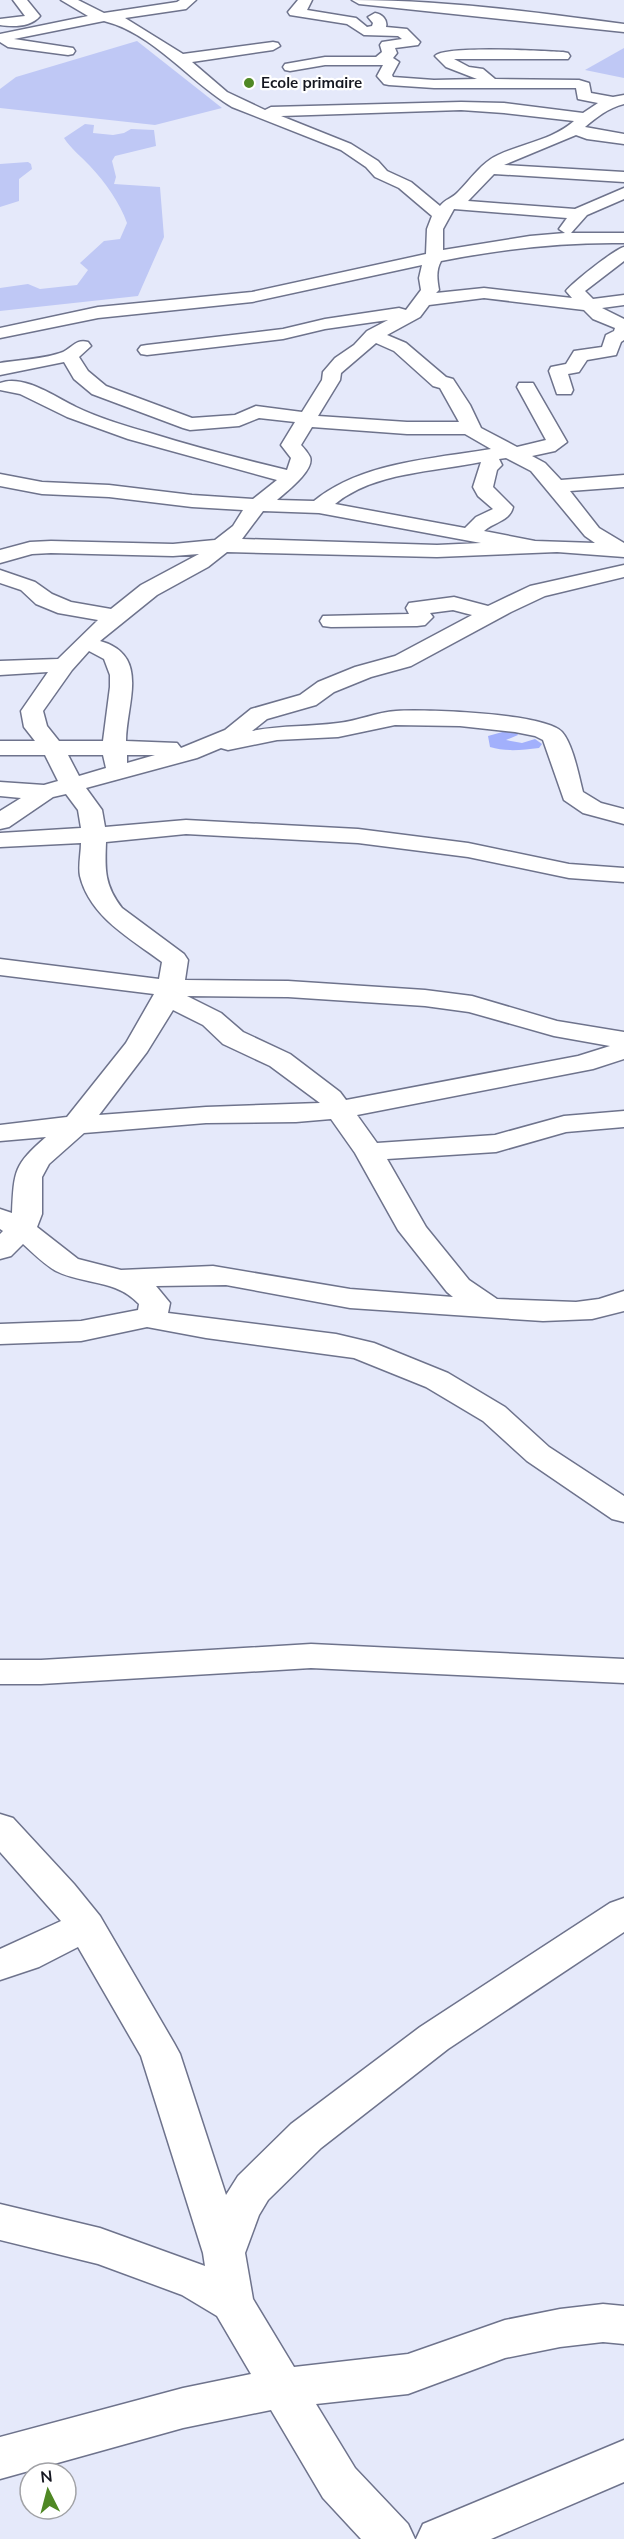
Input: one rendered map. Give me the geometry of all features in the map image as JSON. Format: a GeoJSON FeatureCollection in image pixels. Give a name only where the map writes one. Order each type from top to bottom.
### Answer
{"type":"FeatureCollection","features":[{"type":"Feature","properties":{"kind":"street"},"geometry":{"type":"LineString","coordinates":[[68,0],[103,17],[121,21],[180,59],[222,95],[237,104],[346,147],[372,164],[381,174],[446,209],[584,211],[624,209]]}},
{"type":"Feature","properties":{"kind":"street"},"geometry":{"type":"LineString","coordinates":[[2,42],[103,17],[181,6],[189,0]]}},
{"type":"Feature","properties":{"kind":"street"},"geometry":{"type":"LineString","coordinates":[[305,0],[302,8],[295,12],[351,21],[361,30],[402,32],[412,42],[387,45],[390,53],[381,61]]}},
{"type":"Feature","properties":{"kind":"street"},"geometry":{"type":"LineString","coordinates":[[375,31],[378,30],[380,23],[359,0],[624,28]]}},
{"type":"Feature","properties":{"kind":"street"},"geometry":{"type":"LineString","coordinates":[[0,12],[25,5],[33,16],[29,20],[0,22]]}},
{"type":"Feature","properties":{"kind":"street"},"geometry":{"type":"LineString","coordinates":[[572,21],[599,13],[600,10]]}},
{"type":"Feature","properties":{"kind":"street"},"geometry":{"type":"LineString","coordinates":[[522,31],[516,28],[529,25],[538,18]]}},
{"type":"Feature","properties":{"kind":"street"},"geometry":{"type":"LineString","coordinates":[[490,54],[493,49],[505,47],[509,40]]}},
{"type":"Feature","properties":{"kind":"street"},"geometry":{"type":"LineString","coordinates":[[2,42],[68,51]]}},
{"type":"Feature","properties":{"kind":"street"},"geometry":{"type":"LineString","coordinates":[[180,59],[273,46]]}},
{"type":"Feature","properties":{"kind":"street"},"geometry":{"type":"LineString","coordinates":[[491,83],[478,72],[464,70],[448,63],[442,56],[490,54],[563,56]]}},
{"type":"Feature","properties":{"kind":"street"},"geometry":{"type":"LineString","coordinates":[[290,67],[326,61],[392,62],[384,78]]}},
{"type":"Feature","properties":{"kind":"street"},"geometry":{"type":"LineString","coordinates":[[368,79],[384,78],[393,82],[441,84],[579,84],[584,86],[583,96],[618,101]]}},
{"type":"Feature","properties":{"kind":"street"},"geometry":{"type":"LineString","coordinates":[[441,84],[443,106]]}},
{"type":"Feature","properties":{"kind":"street"},"geometry":{"type":"LineString","coordinates":[[0,1250],[11,1224],[27,1214],[28,1177],[37,1160],[76,1125],[135,1052],[168,992],[175,972],[175,960],[113,913],[102,899],[92,874],[94,834],[90,810],[72,785],[52,747],[36,727],[32,711],[64,665],[84,643],[149,590],[201,563],[240,530],[256,505],[291,477],[303,462],[291,445],[331,380],[332,372],[340,362],[360,349],[373,335],[418,307],[430,290],[428,278],[429,267],[434,258],[435,229],[446,209],[463,196],[501,159],[567,135],[580,123],[618,101]]}},
{"type":"Feature","properties":{"kind":"street"},"geometry":{"type":"LineString","coordinates":[[264,113],[443,106],[504,108],[580,123],[587,134],[615,137]]}},
{"type":"Feature","properties":{"kind":"street"},"geometry":{"type":"LineString","coordinates":[[514,156],[588,164],[624,165]]}},
{"type":"Feature","properties":{"kind":"street"},"geometry":{"type":"LineString","coordinates":[[490,169],[624,177]]}},
{"type":"Feature","properties":{"kind":"street"},"geometry":{"type":"LineString","coordinates":[[563,237],[567,228],[584,211],[624,193]]}},
{"type":"Feature","properties":{"kind":"street"},"geometry":{"type":"LineString","coordinates":[[0,333],[108,312],[249,298],[513,242],[563,237],[624,238]]}},
{"type":"Feature","properties":{"kind":"street"},"geometry":{"type":"LineString","coordinates":[[564,390],[558,371],[573,368],[580,355],[610,351],[612,339],[622,334],[624,326],[605,318],[575,291],[624,252]]}},
{"type":"Feature","properties":{"kind":"street"},"geometry":{"type":"LineString","coordinates":[[147,350],[283,334],[484,293],[588,305],[624,300]]}},
{"type":"Feature","properties":{"kind":"street"},"geometry":{"type":"LineString","coordinates":[[373,335],[400,347],[443,383],[461,405],[471,428]]}},
{"type":"Feature","properties":{"kind":"street"},"geometry":{"type":"LineString","coordinates":[[0,480],[42,488],[109,491],[192,501],[319,507],[470,534],[493,541],[531,546],[624,551],[592,532],[538,467],[471,428],[407,428],[308,420],[256,412],[239,420],[190,424],[99,390],[87,381],[76,356],[2,385]]}},
{"type":"Feature","properties":{"kind":"street"},"geometry":{"type":"LineString","coordinates":[[2,385],[19,387],[81,416],[174,448],[291,477]]}},
{"type":"Feature","properties":{"kind":"street"},"geometry":{"type":"LineString","coordinates":[[319,507],[332,495],[354,485],[432,464],[548,447],[557,442],[526,387]]}},
{"type":"Feature","properties":{"kind":"street"},"geometry":{"type":"LineString","coordinates":[[470,534],[483,521],[502,512],[503,507],[485,492],[483,487],[488,468],[492,465],[488,455]]}},
{"type":"Feature","properties":{"kind":"street"},"geometry":{"type":"LineString","coordinates":[[556,486],[624,481]]}},
{"type":"Feature","properties":{"kind":"street"},"geometry":{"type":"LineString","coordinates":[[0,540],[22,544],[30,548]]}},
{"type":"Feature","properties":{"kind":"street"},"geometry":{"type":"LineString","coordinates":[[0,557],[30,548],[51,547],[173,550],[221,545],[479,551],[531,546]]}},
{"type":"Feature","properties":{"kind":"street"},"geometry":{"type":"LineString","coordinates":[[0,748],[114,747],[195,750],[233,735],[259,714],[308,700],[327,687],[363,672],[403,661],[538,591],[624,571]]}},
{"type":"Feature","properties":{"kind":"street"},"geometry":{"type":"LineString","coordinates":[[0,576],[28,586],[49,602],[72,609],[116,616]]}},
{"type":"Feature","properties":{"kind":"street"},"geometry":{"type":"LineString","coordinates":[[331,621],[417,620],[422,617],[417,608],[454,603],[492,614]]}},
{"type":"Feature","properties":{"kind":"street"},"geometry":{"type":"LineString","coordinates":[[84,643],[105,648],[113,654],[122,676],[114,747],[115,771]]}},
{"type":"Feature","properties":{"kind":"street"},"geometry":{"type":"LineString","coordinates":[[0,668],[64,665]]}},
{"type":"Feature","properties":{"kind":"street"},"geometry":{"type":"LineString","coordinates":[[0,789],[45,792],[195,750],[277,733],[338,730],[395,718],[474,720],[532,727],[549,732],[553,736],[565,766],[572,795],[579,802],[602,812],[624,817]]}},
{"type":"Feature","properties":{"kind":"street"},"geometry":{"type":"LineString","coordinates":[[0,822],[45,792]]}},
{"type":"Feature","properties":{"kind":"street"},"geometry":{"type":"LineString","coordinates":[[0,840],[146,832],[186,827],[347,835],[468,850],[569,870],[624,875]]}},
{"type":"Feature","properties":{"kind":"street"},"geometry":{"type":"LineString","coordinates":[[0,967],[62,973],[168,992],[288,989],[425,998],[472,1004],[554,1028],[624,1040]]}},
{"type":"Feature","properties":{"kind":"street"},"geometry":{"type":"LineString","coordinates":[[0,987],[62,973]]}},
{"type":"Feature","properties":{"kind":"street"},"geometry":{"type":"LineString","coordinates":[[168,992],[212,1019],[233,1038],[280,1060],[330,1098],[369,1152],[413,1230],[458,1286],[490,1308]]}},
{"type":"Feature","properties":{"kind":"street"},"geometry":{"type":"LineString","coordinates":[[0,1133],[206,1115],[297,1114],[339,1110],[583,1063],[624,1050]]}},
{"type":"Feature","properties":{"kind":"street"},"geometry":{"type":"LineString","coordinates":[[369,1152],[496,1143],[564,1124],[624,1119]]}},
{"type":"Feature","properties":{"kind":"street"},"geometry":{"type":"LineString","coordinates":[[11,1224],[67,1265],[122,1279],[144,1291],[155,1303],[152,1317]]}},
{"type":"Feature","properties":{"kind":"street"},"geometry":{"type":"LineString","coordinates":[[122,1279],[186,1275],[225,1276],[270,1282],[327,1296],[428,1306],[579,1312],[605,1308],[624,1300]]}},
{"type":"Feature","properties":{"kind":"street"},"geometry":{"type":"LineString","coordinates":[[0,1334],[81,1331],[152,1317],[163,1323],[336,1344],[363,1350],[437,1380],[494,1414],[538,1454],[624,1511]]}},
{"type":"Feature","properties":{"kind":"street"},"geometry":{"type":"LineString","coordinates":[[0,1672],[41,1672],[311,1656],[624,1671]]}},
{"type":"Feature","properties":{"kind":"street"},"geometry":{"type":"LineString","coordinates":[[0,1828],[61,1894],[86,1926],[160,2054],[225,2253],[232,2302],[339,2483],[392,2539]]}},
{"type":"Feature","properties":{"kind":"street"},"geometry":{"type":"LineString","coordinates":[[225,2253],[240,2209],[253,2188],[306,2136],[434,2038],[624,1913]]}},
{"type":"Feature","properties":{"kind":"street"},"geometry":{"type":"LineString","coordinates":[[0,1965],[25,1956],[86,1926]]}},
{"type":"Feature","properties":{"kind":"street"},"geometry":{"type":"LineString","coordinates":[[0,2222],[100,2246],[197,2282],[232,2302]]}},
{"type":"Feature","properties":{"kind":"street"},"geometry":{"type":"LineString","coordinates":[[0,2458],[183,2408],[282,2388],[408,2374],[504,2339],[560,2328],[603,2323],[624,2325]]}},
{"type":"Feature","properties":{"kind":"street"},"geometry":{"type":"LineString","coordinates":[[439,2539],[624,2461]]}},
{"type":"Feature","properties":{"kind":"shaded area"},"geometry":{"type":"Polygon","coordinates":[[[137,41],[222,108],[155,125],[0,108],[0,89],[16,77],[137,41]]]}},
{"type":"Feature","properties":{"kind":"shaded area"},"geometry":{"type":"Polygon","coordinates":[[[624,48],[624,78],[585,70],[624,48]]]}},
{"type":"Feature","properties":{"kind":"shaded area"},"geometry":{"type":"Polygon","coordinates":[[[85,124],[94,125],[93,133],[113,135],[131,129],[154,130],[156,146],[115,156],[112,161],[116,177],[114,184],[160,187],[164,237],[138,296],[0,311],[0,288],[28,284],[40,289],[77,285],[88,270],[80,263],[104,241],[120,239],[127,223],[112,193],[64,138],[85,124]]]}},
{"type":"Feature","properties":{"kind":"shaded area"},"geometry":{"type":"Polygon","coordinates":[[[28,162],[32,169],[19,179],[19,201],[0,207],[0,164],[28,162]]]}},
{"type":"Feature","properties":{"kind":"water"},"geometry":{"type":"Polygon","coordinates":[[[506,731],[518,735],[506,740],[522,743],[535,739],[542,744],[539,748],[520,750],[490,747],[488,736],[506,731]]]}},
{"type":"Feature","properties":{"kind":"place","name":"Ecole primaire"},"geometry":{"type":"Point","coordinates":[249,83]}}]}
